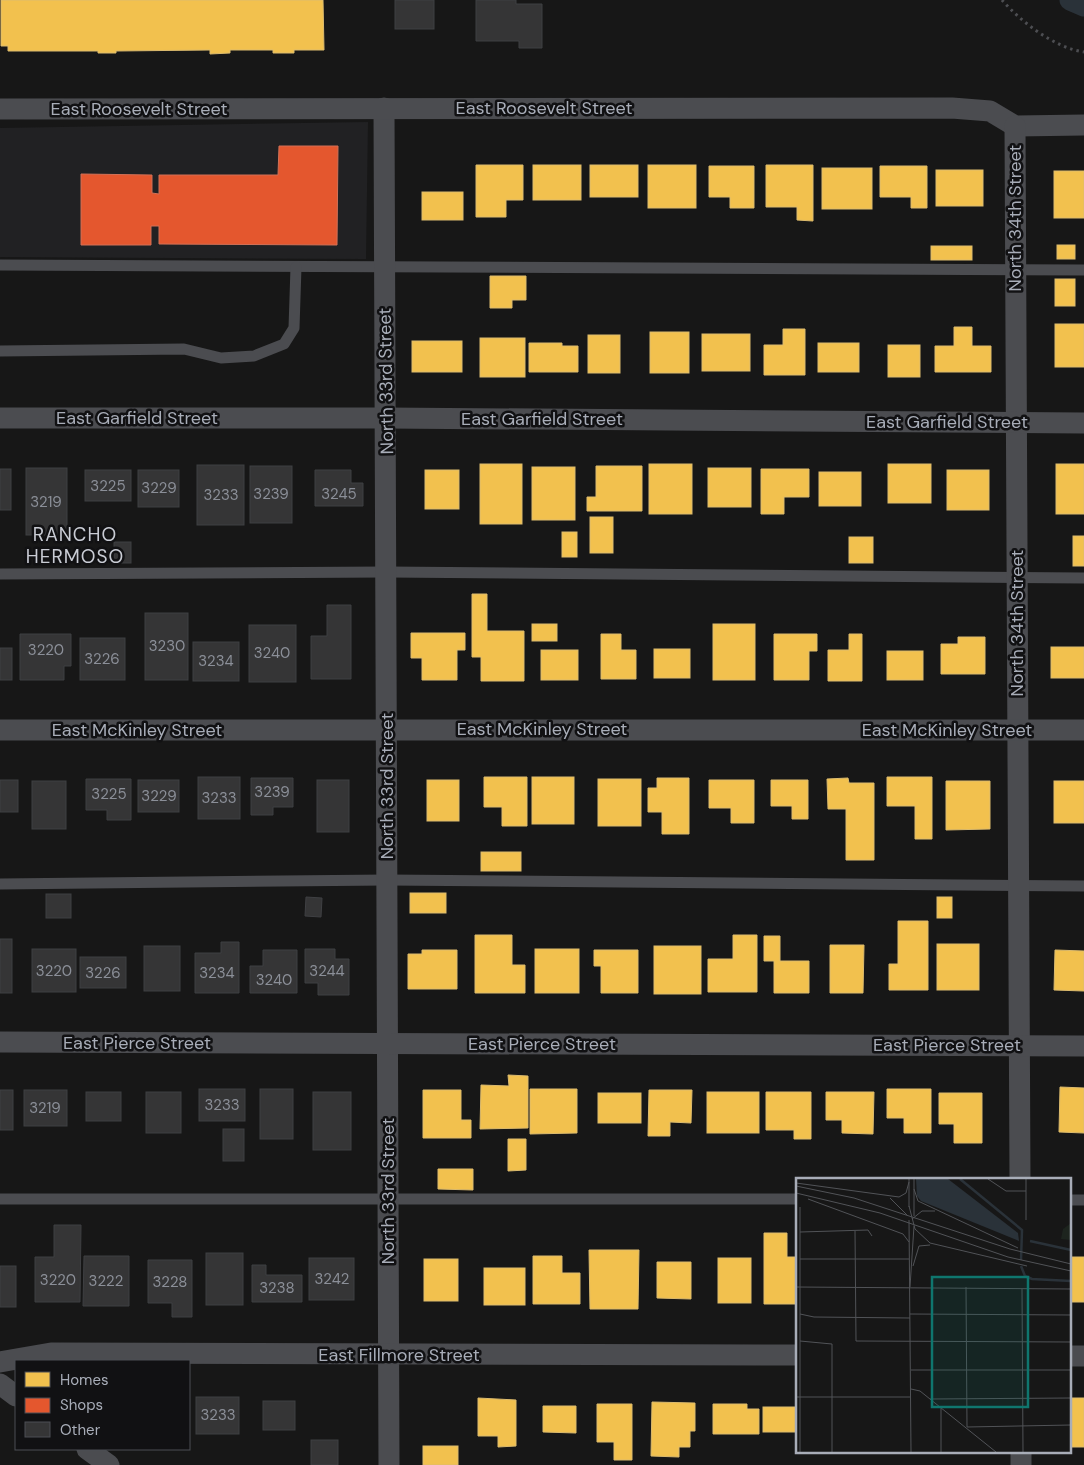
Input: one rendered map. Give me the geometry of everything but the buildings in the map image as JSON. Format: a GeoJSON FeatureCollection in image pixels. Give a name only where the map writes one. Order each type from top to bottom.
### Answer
{"type":"FeatureCollection","features":[{"type":"Feature","properties":{"kind":"street","name":"North 33rd Street"},"geometry":{"type":"LineString","coordinates":[[384,108],[389,1043],[389,1465]]}},
{"type":"Feature","properties":{"kind":"street","name":"East Roosevelt Street"},"geometry":{"type":"LineString","coordinates":[[0,109],[952,108],[990,111],[1015,126]]}},
{"type":"Feature","properties":{"kind":"street"},"geometry":{"type":"LineString","coordinates":[[1015,126],[1084,125]]}},
{"type":"Feature","properties":{"kind":"street","name":"North 34th Street"},"geometry":{"type":"LineString","coordinates":[[1015,126],[1020,1178]]}},
{"type":"Feature","properties":{"kind":"street","name":"East Garfield Street"},"geometry":{"type":"LineString","coordinates":[[0,418],[386,418],[1084,423]]}},
{"type":"Feature","properties":{"kind":"street","name":"East McKinley Street"},"geometry":{"type":"LineString","coordinates":[[0,730],[1084,730]]}},
{"type":"Feature","properties":{"kind":"street","name":"East Pierce Street"},"geometry":{"type":"LineString","coordinates":[[0,1042],[1084,1046]]}},
{"type":"Feature","properties":{"kind":"street","name":"East Fillmore Street"},"geometry":{"type":"LineString","coordinates":[[0,1362],[51,1353],[796,1355]]}},
{"type":"Feature","properties":{"kind":"street"},"geometry":{"type":"LineString","coordinates":[[0,1384],[15,1395]]}},
{"type":"Feature","properties":{"kind":"street"},"geometry":{"type":"LineString","coordinates":[[1021,1452],[1021,1465]]}},
{"type":"Feature","properties":{"kind":"lane"},"geometry":{"type":"LineString","coordinates":[[0,265],[1084,270]]}},
{"type":"Feature","properties":{"kind":"lane"},"geometry":{"type":"LineString","coordinates":[[0,351],[184,349],[221,358],[254,356],[284,344],[294,328],[296,267]]}},
{"type":"Feature","properties":{"kind":"lane"},"geometry":{"type":"LineString","coordinates":[[0,574],[387,572],[1084,578]]}},
{"type":"Feature","properties":{"kind":"lane"},"geometry":{"type":"LineString","coordinates":[[0,884],[387,880],[1084,886]]}},
{"type":"Feature","properties":{"kind":"lane"},"geometry":{"type":"LineString","coordinates":[[0,1199],[796,1199]]}},
{"type":"Feature","properties":{"kind":"path"},"geometry":{"type":"LineString","coordinates":[[1002,0],[1036,32],[1076,51],[1084,52]]}},
{"type":"Feature","properties":{"kind":"shaded area"},"geometry":{"type":"Polygon","coordinates":[[[368,122],[366,259],[0,257],[0,128],[368,122]]]}},
{"type":"Feature","properties":{"kind":"waterway"},"geometry":{"type":"LineString","coordinates":[[1070,0],[1084,6]]}},
{"type":"Feature","properties":{"kind":"district","name":"RANCHO HERMOSO"},"geometry":{"type":"Point","coordinates":[75,545]}}]}
